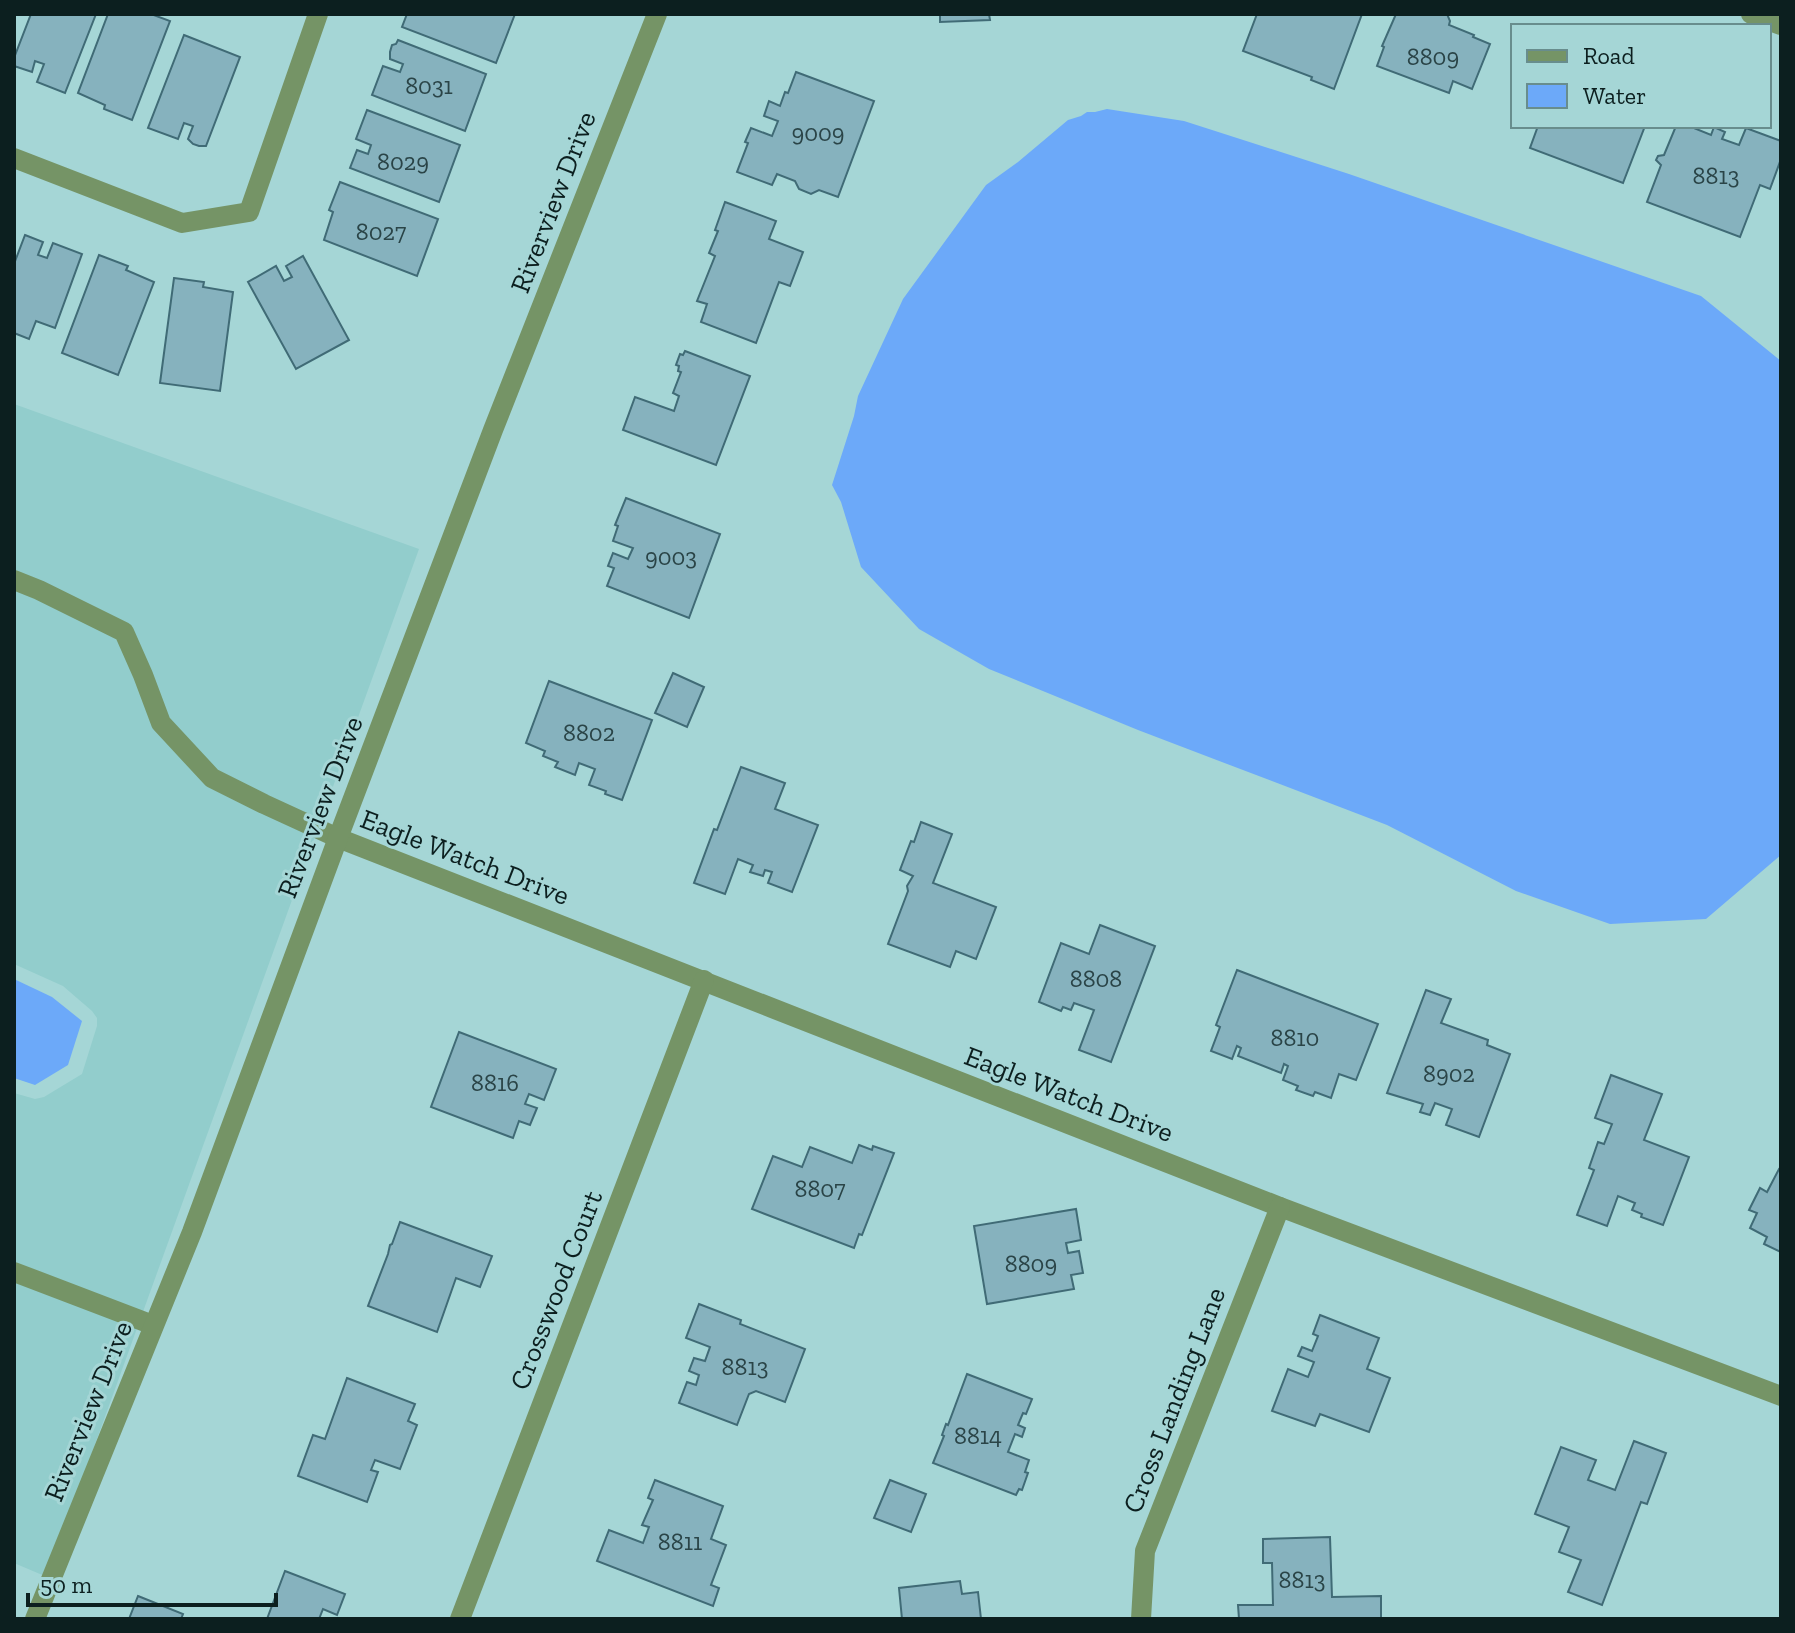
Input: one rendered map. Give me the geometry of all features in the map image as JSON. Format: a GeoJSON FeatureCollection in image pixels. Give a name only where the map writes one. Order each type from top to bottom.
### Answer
{"type":"FeatureCollection","features":[{"type":"Feature","properties":{"kind":"street"},"geometry":{"type":"LineString","coordinates":[[14,158],[182,223],[249,212],[318,14]]}},
{"type":"Feature","properties":{"kind":"street","name":"Riverview Drive"},"geometry":{"type":"LineString","coordinates":[[35,1619],[192,1232],[499,416],[657,14]]}},
{"type":"Feature","properties":{"kind":"street"},"geometry":{"type":"LineString","coordinates":[[1751,14],[1781,25]]}},
{"type":"Feature","properties":{"kind":"street","name":"Eagle Watch Drive"},"geometry":{"type":"LineString","coordinates":[[14,580],[124,632],[161,723],[212,778],[264,804],[338,838],[1280,1207],[1781,1396]]}},
{"type":"Feature","properties":{"kind":"street","name":"Crosswood Court"},"geometry":{"type":"LineString","coordinates":[[460,1619],[704,980]]}},
{"type":"Feature","properties":{"kind":"street","name":"Cross Landing Lane"},"geometry":{"type":"LineString","coordinates":[[1141,1619],[1145,1551],[1280,1207]]}},
{"type":"Feature","properties":{"kind":"street"},"geometry":{"type":"LineString","coordinates":[[14,1272],[153,1325]]}},
{"type":"Feature","properties":{"kind":"shaded area"},"geometry":{"type":"Polygon","coordinates":[[[14,404],[419,549],[47,1577],[14,1563],[14,1093],[35,1099],[44,1097],[82,1074],[97,1018],[63,986],[14,964],[14,404]]]}},
{"type":"Feature","properties":{"kind":"water"},"geometry":{"type":"Polygon","coordinates":[[[1107,109],[1184,121],[1349,174],[1701,296],[1781,361],[1781,855],[1706,919],[1610,924],[1516,891],[1387,825],[1138,730],[989,669],[919,629],[861,567],[841,502],[832,485],[858,396],[903,299],[986,185],[1068,120],[1087,112],[1107,109]]]}},
{"type":"Feature","properties":{"kind":"water"},"geometry":{"type":"Polygon","coordinates":[[[14,979],[52,997],[82,1021],[68,1065],[35,1085],[14,1078],[14,979]]]}},
{"type":"Feature","properties":{"kind":"building"},"geometry":{"type":"Polygon","coordinates":[[[31,14],[96,14],[65,93],[37,82],[44,64],[35,61],[32,72],[14,66],[14,58],[31,14]]]}},
{"type":"Feature","properties":{"kind":"building"},"geometry":{"type":"Polygon","coordinates":[[[108,14],[151,14],[170,21],[132,120],[104,109],[105,105],[78,93],[108,14]]]}},
{"type":"Feature","properties":{"kind":"building"},"geometry":{"type":"Polygon","coordinates":[[[407,14],[515,14],[496,63],[402,27],[407,14]]]}},
{"type":"Feature","properties":{"kind":"building"},"geometry":{"type":"Polygon","coordinates":[[[940,14],[989,14],[990,20],[940,22],[940,14]]]}},
{"type":"Feature","properties":{"kind":"building"},"geometry":{"type":"Polygon","coordinates":[[[1257,14],[1362,14],[1334,89],[1311,80],[1312,77],[1243,51],[1257,14]]]}},
{"type":"Feature","properties":{"kind":"building"},"geometry":{"type":"Polygon","coordinates":[[[1396,14],[1447,14],[1449,25],[1490,44],[1472,89],[1453,81],[1449,93],[1377,66],[1396,14]]]}},
{"type":"Feature","properties":{"kind":"building"},"geometry":{"type":"Polygon","coordinates":[[[184,35],[240,57],[206,146],[193,144],[188,139],[193,126],[184,123],[178,139],[148,128],[184,35]]]}},
{"type":"Feature","properties":{"kind":"building"},"geometry":{"type":"Polygon","coordinates":[[[398,40],[486,74],[465,131],[372,95],[383,66],[400,72],[403,64],[390,59],[392,45],[398,40]]]}},
{"type":"Feature","properties":{"kind":"building"},"geometry":{"type":"Polygon","coordinates":[[[796,72],[874,101],[838,197],[819,190],[811,194],[799,189],[795,181],[777,174],[772,185],[737,172],[751,128],[772,136],[778,121],[764,116],[769,101],[780,106],[796,72]]]}},
{"type":"Feature","properties":{"kind":"building"},"geometry":{"type":"Polygon","coordinates":[[[367,110],[460,145],[439,202],[350,168],[357,150],[368,154],[371,145],[356,139],[367,110]]]}},
{"type":"Feature","properties":{"kind":"building"},"geometry":{"type":"Polygon","coordinates":[[[1537,128],[1644,128],[1623,183],[1530,148],[1537,128]]]}},
{"type":"Feature","properties":{"kind":"building"},"geometry":{"type":"Polygon","coordinates":[[[1675,128],[1694,128],[1711,135],[1716,128],[1725,132],[1722,139],[1739,145],[1746,128],[1781,141],[1781,159],[1770,189],[1760,185],[1740,237],[1647,202],[1661,165],[1656,160],[1664,155],[1675,128]]]}},
{"type":"Feature","properties":{"kind":"building"},"geometry":{"type":"Polygon","coordinates":[[[340,182],[438,219],[417,276],[324,240],[333,212],[329,210],[340,182]]]}},
{"type":"Feature","properties":{"kind":"building"},"geometry":{"type":"Polygon","coordinates":[[[725,202],[776,221],[769,239],[803,252],[790,286],[779,282],[756,343],[701,322],[707,304],[697,301],[715,256],[709,253],[725,202]]]}},
{"type":"Feature","properties":{"kind":"building"},"geometry":{"type":"Polygon","coordinates":[[[25,235],[43,242],[38,255],[47,258],[53,243],[82,254],[55,328],[36,321],[29,339],[14,333],[14,264],[25,235]]]}},
{"type":"Feature","properties":{"kind":"building"},"geometry":{"type":"Polygon","coordinates":[[[99,255],[128,266],[126,270],[154,282],[118,375],[62,353],[99,255]]]}},
{"type":"Feature","properties":{"kind":"building"},"geometry":{"type":"Polygon","coordinates":[[[303,256],[349,340],[296,369],[248,282],[276,266],[284,281],[292,277],[286,266],[303,256]]]}},
{"type":"Feature","properties":{"kind":"building"},"geometry":{"type":"Polygon","coordinates":[[[174,278],[204,282],[203,287],[233,292],[220,391],[160,383],[174,278]]]}},
{"type":"Feature","properties":{"kind":"building"},"geometry":{"type":"Polygon","coordinates":[[[685,351],[750,376],[716,465],[623,430],[635,397],[674,411],[679,396],[673,393],[681,372],[676,365],[680,354],[683,355],[685,351]]]}},
{"type":"Feature","properties":{"kind":"building"},"geometry":{"type":"Polygon","coordinates":[[[626,498],[720,534],[689,618],[607,586],[614,568],[608,566],[613,553],[628,559],[633,548],[613,541],[618,526],[615,525],[626,498]]]}},
{"type":"Feature","properties":{"kind":"building"},"geometry":{"type":"Polygon","coordinates":[[[673,673],[704,687],[687,727],[655,713],[673,673]]]}},
{"type":"Feature","properties":{"kind":"building"},"geometry":{"type":"Polygon","coordinates":[[[549,681],[652,720],[622,800],[589,785],[595,769],[579,763],[575,775],[555,767],[558,762],[543,756],[545,751],[526,743],[549,681]]]}},
{"type":"Feature","properties":{"kind":"building"},"geometry":{"type":"Polygon","coordinates":[[[741,767],[785,783],[775,809],[818,825],[792,892],[768,883],[772,872],[765,870],[763,876],[750,872],[753,865],[738,859],[725,894],[694,883],[741,767]]]}},
{"type":"Feature","properties":{"kind":"building"},"geometry":{"type":"Polygon","coordinates":[[[921,822],[952,834],[933,883],[996,907],[976,959],[956,951],[950,967],[888,944],[913,876],[900,870],[921,822]]]}},
{"type":"Feature","properties":{"kind":"building"},"geometry":{"type":"Polygon","coordinates":[[[1100,925],[1155,946],[1111,1062],[1079,1050],[1094,1010],[1074,1003],[1071,1010],[1063,1007],[1061,1011],[1039,1002],[1061,943],[1089,954],[1100,925]]]}},
{"type":"Feature","properties":{"kind":"building"},"geometry":{"type":"Polygon","coordinates":[[[1237,970],[1378,1024],[1356,1080],[1339,1074],[1331,1098],[1315,1092],[1313,1096],[1296,1090],[1298,1086],[1283,1080],[1288,1066],[1284,1064],[1281,1073],[1238,1056],[1241,1048],[1237,1046],[1232,1059],[1211,1051],[1220,1027],[1216,1025],[1237,970]]]}},
{"type":"Feature","properties":{"kind":"building"},"geometry":{"type":"Polygon","coordinates":[[[1426,990],[1451,999],[1441,1023],[1488,1040],[1487,1045],[1510,1054],[1479,1137],[1446,1125],[1452,1109],[1435,1103],[1430,1115],[1420,1112],[1423,1104],[1387,1093],[1426,990]]]}},
{"type":"Feature","properties":{"kind":"building"},"geometry":{"type":"Polygon","coordinates":[[[459,1032],[556,1069],[544,1100],[529,1094],[525,1104],[537,1108],[530,1125],[519,1121],[513,1138],[431,1107],[459,1032]]]}},
{"type":"Feature","properties":{"kind":"building"},"geometry":{"type":"Polygon","coordinates":[[[1611,1075],[1662,1094],[1644,1140],[1689,1157],[1663,1225],[1641,1217],[1642,1214],[1632,1210],[1635,1203],[1618,1196],[1607,1226],[1577,1215],[1594,1170],[1589,1168],[1598,1142],[1604,1144],[1612,1124],[1595,1118],[1611,1075]]]}},
{"type":"Feature","properties":{"kind":"building"},"geometry":{"type":"Polygon","coordinates":[[[859,1145],[894,1153],[854,1248],[752,1209],[773,1156],[802,1167],[810,1147],[852,1163],[859,1145]]]}},
{"type":"Feature","properties":{"kind":"building"},"geometry":{"type":"Polygon","coordinates":[[[1779,1169],[1781,1252],[1764,1244],[1767,1237],[1750,1228],[1757,1213],[1749,1210],[1760,1188],[1767,1192],[1779,1169]]]}},
{"type":"Feature","properties":{"kind":"building"},"geometry":{"type":"Polygon","coordinates":[[[1076,1209],[1081,1240],[1066,1243],[1068,1253],[1079,1251],[1083,1273],[1071,1275],[1074,1289],[987,1304],[974,1226],[1076,1209]]]}},
{"type":"Feature","properties":{"kind":"building"},"geometry":{"type":"Polygon","coordinates":[[[400,1222],[492,1256],[480,1287],[456,1278],[437,1332],[368,1306],[400,1222]]]}},
{"type":"Feature","properties":{"kind":"building"},"geometry":{"type":"Polygon","coordinates":[[[699,1304],[805,1349],[785,1402],[756,1391],[749,1394],[737,1425],[679,1403],[687,1382],[696,1385],[699,1375],[689,1371],[694,1358],[705,1361],[710,1347],[686,1338],[699,1304]]]}},
{"type":"Feature","properties":{"kind":"building"},"geometry":{"type":"Polygon","coordinates":[[[1320,1315],[1379,1338],[1367,1369],[1390,1378],[1369,1432],[1320,1414],[1315,1426],[1272,1411],[1288,1369],[1308,1377],[1314,1362],[1298,1356],[1302,1347],[1312,1351],[1318,1336],[1313,1334],[1320,1315]]]}},
{"type":"Feature","properties":{"kind":"building"},"geometry":{"type":"Polygon","coordinates":[[[967,1374],[1032,1399],[1018,1425],[1025,1428],[1022,1437],[1015,1434],[1008,1452],[1029,1460],[1022,1490],[1019,1489],[1016,1495],[933,1463],[967,1374]]]}},
{"type":"Feature","properties":{"kind":"building"},"geometry":{"type":"Polygon","coordinates":[[[347,1378],[415,1404],[408,1421],[417,1425],[400,1469],[375,1460],[371,1470],[378,1472],[367,1502],[298,1476],[313,1435],[325,1439],[347,1378]]]}},
{"type":"Feature","properties":{"kind":"building"},"geometry":{"type":"Polygon","coordinates":[[[1634,1441],[1666,1453],[1647,1504],[1641,1502],[1602,1605],[1568,1592],[1581,1560],[1559,1552],[1569,1527],[1535,1514],[1561,1447],[1596,1460],[1588,1480],[1615,1490],[1634,1441]]]}},
{"type":"Feature","properties":{"kind":"building"},"geometry":{"type":"Polygon","coordinates":[[[655,1480],[723,1506],[711,1539],[726,1545],[711,1585],[719,1588],[713,1606],[597,1561],[609,1530],[643,1543],[649,1527],[642,1525],[653,1500],[648,1498],[655,1480]]]}},
{"type":"Feature","properties":{"kind":"building"},"geometry":{"type":"Polygon","coordinates":[[[890,1480],[926,1494],[911,1532],[874,1518],[890,1480]]]}},
{"type":"Feature","properties":{"kind":"building"},"geometry":{"type":"Polygon","coordinates":[[[1330,1537],[1332,1597],[1381,1596],[1381,1619],[1239,1619],[1238,1605],[1273,1605],[1272,1563],[1263,1563],[1263,1539],[1330,1537]]]}},
{"type":"Feature","properties":{"kind":"building"},"geometry":{"type":"Polygon","coordinates":[[[285,1571],[345,1594],[337,1615],[323,1609],[319,1619],[267,1619],[285,1571]]]}},
{"type":"Feature","properties":{"kind":"building"},"geometry":{"type":"Polygon","coordinates":[[[960,1581],[962,1594],[978,1592],[981,1619],[902,1619],[899,1588],[960,1581]]]}},
{"type":"Feature","properties":{"kind":"building"},"geometry":{"type":"Polygon","coordinates":[[[138,1596],[183,1614],[181,1619],[129,1619],[138,1596]]]}}]}
